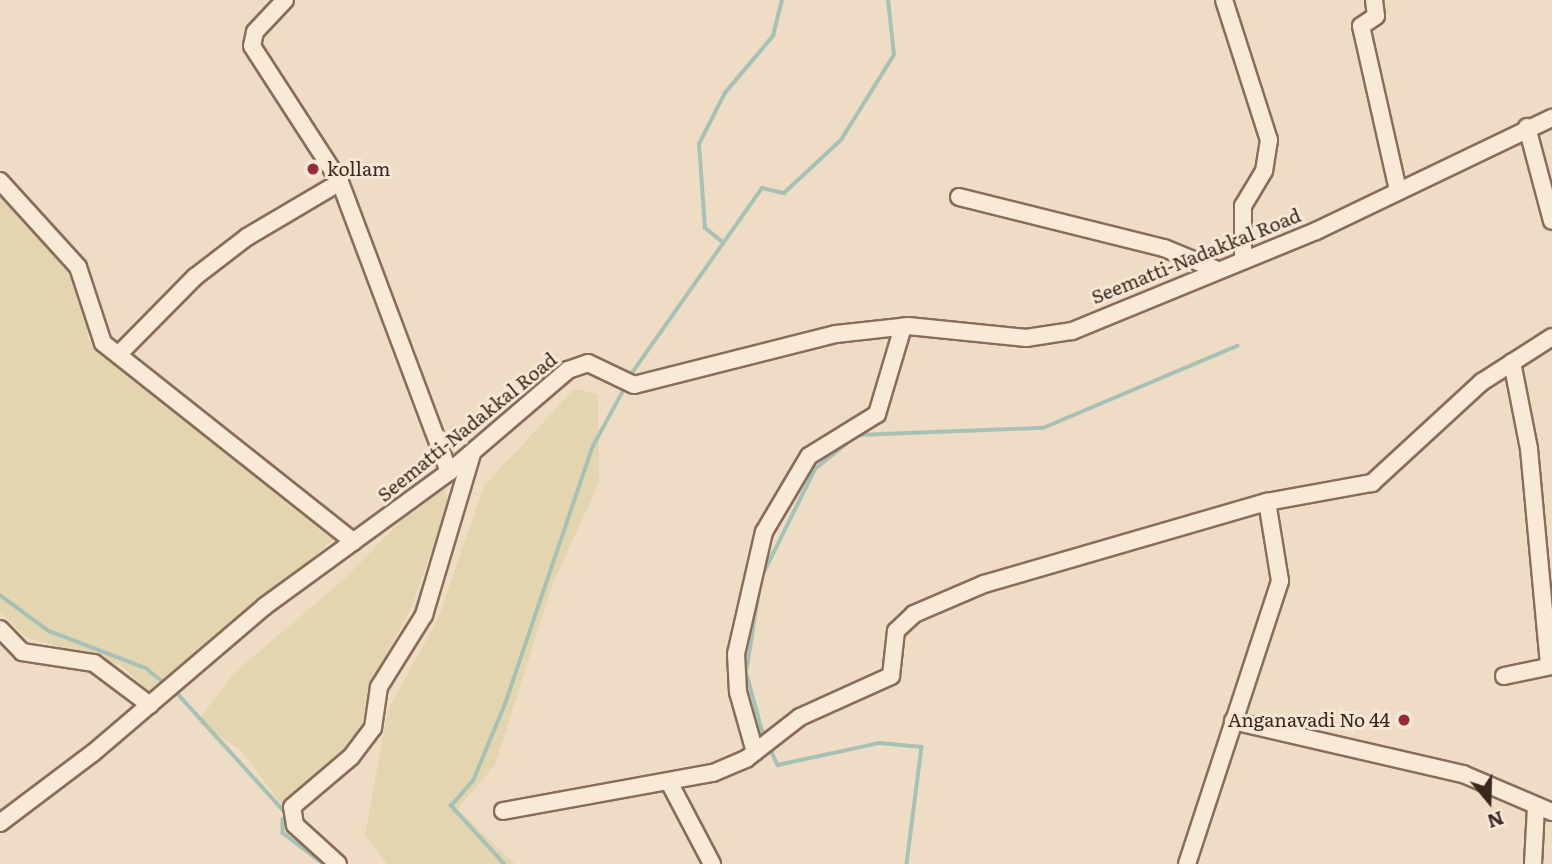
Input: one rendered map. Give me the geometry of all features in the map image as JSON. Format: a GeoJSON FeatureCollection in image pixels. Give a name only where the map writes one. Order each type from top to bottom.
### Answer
{"type":"FeatureCollection","features":[{"type":"Feature","properties":{"kind":"street"},"geometry":{"type":"LineString","coordinates":[[285,0],[255,32],[252,46],[340,182],[449,472]]}},
{"type":"Feature","properties":{"kind":"street"},"geometry":{"type":"LineString","coordinates":[[1224,0],[1269,140],[1264,171],[1243,206],[1244,258]]}},
{"type":"Feature","properties":{"kind":"street"},"geometry":{"type":"LineString","coordinates":[[1374,0],[1376,16],[1361,26],[1397,186]]}},
{"type":"Feature","properties":{"kind":"street","name":"Seematti-Nadakkal Road"},"geometry":{"type":"LineString","coordinates":[[0,823],[150,705],[265,606],[472,454],[568,370],[588,363],[634,385],[836,334],[903,327],[1026,338],[1072,331],[1316,230],[1397,186],[1552,118]]}},
{"type":"Feature","properties":{"kind":"street"},"geometry":{"type":"LineString","coordinates":[[1527,127],[1552,220]]}},
{"type":"Feature","properties":{"kind":"street"},"geometry":{"type":"LineString","coordinates":[[0,181],[78,267],[94,331],[119,355],[355,542]]}},
{"type":"Feature","properties":{"kind":"street"},"geometry":{"type":"LineString","coordinates":[[119,355],[195,277],[247,237],[340,182]]}},
{"type":"Feature","properties":{"kind":"street"},"geometry":{"type":"LineString","coordinates":[[959,197],[1164,248],[1215,270]]}},
{"type":"Feature","properties":{"kind":"street"},"geometry":{"type":"LineString","coordinates":[[755,752],[738,692],[736,654],[764,531],[809,456],[877,414],[903,327]]}},
{"type":"Feature","properties":{"kind":"street"},"geometry":{"type":"LineString","coordinates":[[503,811],[713,773],[755,752],[800,717],[891,676],[895,631],[914,614],[984,584],[1267,502],[1372,483],[1512,362],[1552,337]]}},
{"type":"Feature","properties":{"kind":"street"},"geometry":{"type":"LineString","coordinates":[[1504,676],[1551,666],[1529,449],[1512,362]]}},
{"type":"Feature","properties":{"kind":"street"},"geometry":{"type":"LineString","coordinates":[[338,864],[295,825],[292,807],[351,757],[373,728],[379,687],[432,593],[472,454]]}},
{"type":"Feature","properties":{"kind":"street"},"geometry":{"type":"LineString","coordinates":[[1187,864],[1280,582],[1267,502]]}},
{"type":"Feature","properties":{"kind":"street"},"geometry":{"type":"LineString","coordinates":[[0,629],[22,652],[94,663],[150,705]]}},
{"type":"Feature","properties":{"kind":"street"},"geometry":{"type":"LineString","coordinates":[[1233,721],[1463,775],[1552,812]]}},
{"type":"Feature","properties":{"kind":"street"},"geometry":{"type":"LineString","coordinates":[[670,782],[712,864]]}},
{"type":"Feature","properties":{"kind":"street"},"geometry":{"type":"LineString","coordinates":[[1533,864],[1536,806]]}},
{"type":"Feature","properties":{"kind":"shaded area"},"geometry":{"type":"Polygon","coordinates":[[[0,191],[83,284],[88,340],[341,533],[155,696],[120,665],[26,637],[0,612],[0,191]]]}},
{"type":"Feature","properties":{"kind":"shaded area"},"geometry":{"type":"Polygon","coordinates":[[[574,389],[598,394],[599,483],[553,583],[495,765],[457,809],[515,864],[387,864],[365,835],[388,709],[438,619],[484,486],[574,389]]]}},
{"type":"Feature","properties":{"kind":"shaded area"},"geometry":{"type":"Polygon","coordinates":[[[444,489],[449,505],[409,612],[368,688],[365,725],[352,745],[282,805],[240,749],[197,722],[234,673],[343,580],[412,510],[444,489]]]}},
{"type":"Feature","properties":{"kind":"waterway"},"geometry":{"type":"LineString","coordinates":[[722,242],[705,228],[699,144],[725,93],[773,36],[782,0]]}},
{"type":"Feature","properties":{"kind":"waterway"},"geometry":{"type":"LineString","coordinates":[[632,373],[762,188],[784,193],[841,140],[894,55],[888,0]]}},
{"type":"Feature","properties":{"kind":"waterway"},"geometry":{"type":"LineString","coordinates":[[763,735],[746,673],[761,578],[815,469],[857,435],[1043,428],[1237,346]]}},
{"type":"Feature","properties":{"kind":"waterway"},"geometry":{"type":"LineString","coordinates":[[504,864],[451,806],[473,781],[505,704],[593,446],[623,391]]}},
{"type":"Feature","properties":{"kind":"waterway"},"geometry":{"type":"LineString","coordinates":[[413,619],[425,583]]}},
{"type":"Feature","properties":{"kind":"waterway"},"geometry":{"type":"LineString","coordinates":[[0,595],[49,631],[146,668],[162,681]]}},
{"type":"Feature","properties":{"kind":"waterway"},"geometry":{"type":"LineString","coordinates":[[380,671],[400,640]]}},
{"type":"Feature","properties":{"kind":"waterway"},"geometry":{"type":"LineString","coordinates":[[178,694],[286,813]]}},
{"type":"Feature","properties":{"kind":"waterway"},"geometry":{"type":"LineString","coordinates":[[770,748],[778,765],[880,743],[922,747],[907,864]]}},
{"type":"Feature","properties":{"kind":"waterway"},"geometry":{"type":"LineString","coordinates":[[283,819],[283,833],[324,864]]}},
{"type":"Feature","properties":{"kind":"place","name":"kollam"},"geometry":{"type":"Point","coordinates":[313,169]}},
{"type":"Feature","properties":{"kind":"place","name":"Anganavadi No 44"},"geometry":{"type":"Point","coordinates":[1404,720]}}]}
